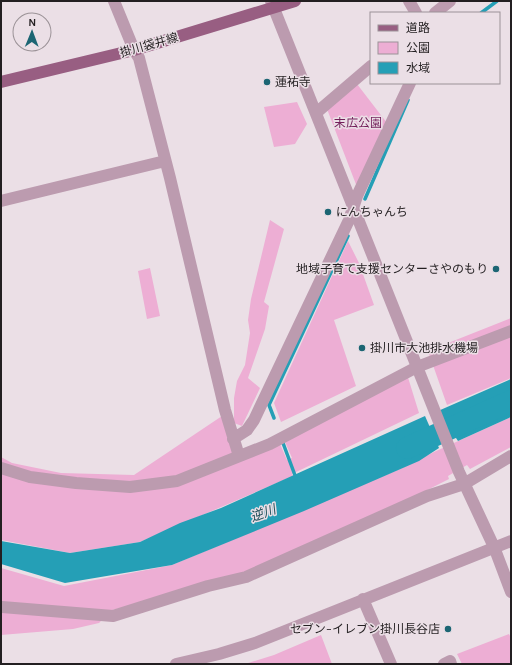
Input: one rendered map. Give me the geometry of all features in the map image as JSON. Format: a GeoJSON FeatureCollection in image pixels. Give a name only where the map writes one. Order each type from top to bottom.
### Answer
{"type":"FeatureCollection","features":[{"type":"Feature","properties":{"kind":"main road","name":"掛川袋井線"},"geometry":{"type":"LineString","coordinates":[[1,82],[134,50],[272,5],[295,1]]}},
{"type":"Feature","properties":{"kind":"street"},"geometry":{"type":"LineString","coordinates":[[114,1],[134,50],[139,58],[233,439],[239,456]]}},
{"type":"Feature","properties":{"kind":"street"},"geometry":{"type":"LineString","coordinates":[[410,1],[416,12]]}},
{"type":"Feature","properties":{"kind":"street"},"geometry":{"type":"LineString","coordinates":[[436,12],[450,1]]}},
{"type":"Feature","properties":{"kind":"street"},"geometry":{"type":"LineString","coordinates":[[272,5],[459,472],[494,547],[511,592]]}},
{"type":"Feature","properties":{"kind":"street"},"geometry":{"type":"LineString","coordinates":[[316,113],[370,67]]}},
{"type":"Feature","properties":{"kind":"street"},"geometry":{"type":"LineString","coordinates":[[233,439],[247,430],[254,420],[354,208],[357,196],[410,84]]}},
{"type":"Feature","properties":{"kind":"street"},"geometry":{"type":"LineString","coordinates":[[1,201],[165,161]]}},
{"type":"Feature","properties":{"kind":"street"},"geometry":{"type":"LineString","coordinates":[[1,468],[30,477],[76,483],[130,487],[178,481],[270,444],[419,372],[511,331]]}},
{"type":"Feature","properties":{"kind":"street"},"geometry":{"type":"LineString","coordinates":[[2,607],[113,616],[208,586],[246,577],[427,496],[464,484],[511,456]]}},
{"type":"Feature","properties":{"kind":"street"},"geometry":{"type":"LineString","coordinates":[[176,664],[255,643],[511,541]]}},
{"type":"Feature","properties":{"kind":"street"},"geometry":{"type":"LineString","coordinates":[[363,599],[391,664]]}},
{"type":"Feature","properties":{"kind":"street"},"geometry":{"type":"LineString","coordinates":[[444,664],[450,661],[452,664]]}},
{"type":"Feature","properties":{"kind":"green space","name":"末広公園"},"geometry":{"type":"Polygon","coordinates":[[[357,84],[387,123],[357,187],[327,109],[357,84]]]}},
{"type":"Feature","properties":{"kind":"green space"},"geometry":{"type":"Polygon","coordinates":[[[297,102],[307,124],[295,144],[274,147],[264,107],[297,102]]]}},
{"type":"Feature","properties":{"kind":"green space"},"geometry":{"type":"Polygon","coordinates":[[[270,220],[284,229],[264,302],[269,306],[265,329],[248,378],[260,388],[242,426],[234,423],[234,398],[237,381],[245,365],[250,333],[248,320],[251,299],[270,220]]]}},
{"type":"Feature","properties":{"kind":"green space"},"geometry":{"type":"Polygon","coordinates":[[[348,241],[359,263],[374,305],[334,320],[356,386],[281,422],[274,403],[348,241]]]}},
{"type":"Feature","properties":{"kind":"green space"},"geometry":{"type":"Polygon","coordinates":[[[150,268],[160,316],[147,319],[138,271],[150,268]]]}},
{"type":"Feature","properties":{"kind":"green space"},"geometry":{"type":"Polygon","coordinates":[[[511,318],[511,378],[447,405],[428,351],[511,318]]]}},
{"type":"Feature","properties":{"kind":"green space"},"geometry":{"type":"Polygon","coordinates":[[[406,371],[419,413],[292,474],[293,476],[140,542],[70,553],[1,540],[1,457],[12,463],[61,473],[134,475],[222,416],[235,455],[174,479],[130,488],[181,483],[280,444],[287,460],[292,458],[285,442],[406,371]]]}},
{"type":"Feature","properties":{"kind":"green space"},"geometry":{"type":"Polygon","coordinates":[[[511,417],[511,447],[470,469],[467,465],[448,476],[449,479],[317,546],[246,577],[112,610],[99,623],[73,629],[1,635],[1,568],[64,586],[172,565],[400,469],[511,417]]]}},
{"type":"Feature","properties":{"kind":"green space"},"geometry":{"type":"Polygon","coordinates":[[[509,634],[511,638],[511,664],[462,664],[457,654],[509,634]]]}},
{"type":"Feature","properties":{"kind":"green space"},"geometry":{"type":"Polygon","coordinates":[[[321,635],[332,664],[245,664],[274,655],[321,635]]]}},
{"type":"Feature","properties":{"kind":"water"},"geometry":{"type":"Polygon","coordinates":[[[511,379],[511,417],[458,441],[438,411],[511,379]]]}},
{"type":"Feature","properties":{"kind":"water"},"geometry":{"type":"Polygon","coordinates":[[[425,416],[439,448],[419,461],[304,511],[172,565],[65,583],[1,564],[1,541],[70,553],[140,542],[180,523],[221,508],[425,416]]]}},
{"type":"Feature","properties":{"kind":"waterway"},"geometry":{"type":"LineString","coordinates":[[482,12],[497,1]]}},
{"type":"Feature","properties":{"kind":"waterway"},"geometry":{"type":"LineString","coordinates":[[365,199],[408,100]]}},
{"type":"Feature","properties":{"kind":"waterway"},"geometry":{"type":"LineString","coordinates":[[274,418],[269,405],[348,236]]}},
{"type":"Feature","properties":{"kind":"waterway","name":"逆川"},"geometry":{"type":"LineString","coordinates":[[407,448],[511,401]]}},
{"type":"Feature","properties":{"kind":"waterway"},"geometry":{"type":"LineString","coordinates":[[283,443],[296,478]]}},
{"type":"Feature","properties":{"kind":"place","name":"蓮祐寺"},"geometry":{"type":"Point","coordinates":[267,82]}},
{"type":"Feature","properties":{"kind":"place","name":"にんちゃんち"},"geometry":{"type":"Point","coordinates":[328,212]}},
{"type":"Feature","properties":{"kind":"place","name":"地域子育て支援センターさやのもり"},"geometry":{"type":"Point","coordinates":[496,269]}},
{"type":"Feature","properties":{"kind":"place","name":"掛川市大池排水機場"},"geometry":{"type":"Point","coordinates":[362,348]}},
{"type":"Feature","properties":{"kind":"place","name":"セブン−イレブン掛川長谷店"},"geometry":{"type":"Point","coordinates":[448,629]}}]}
